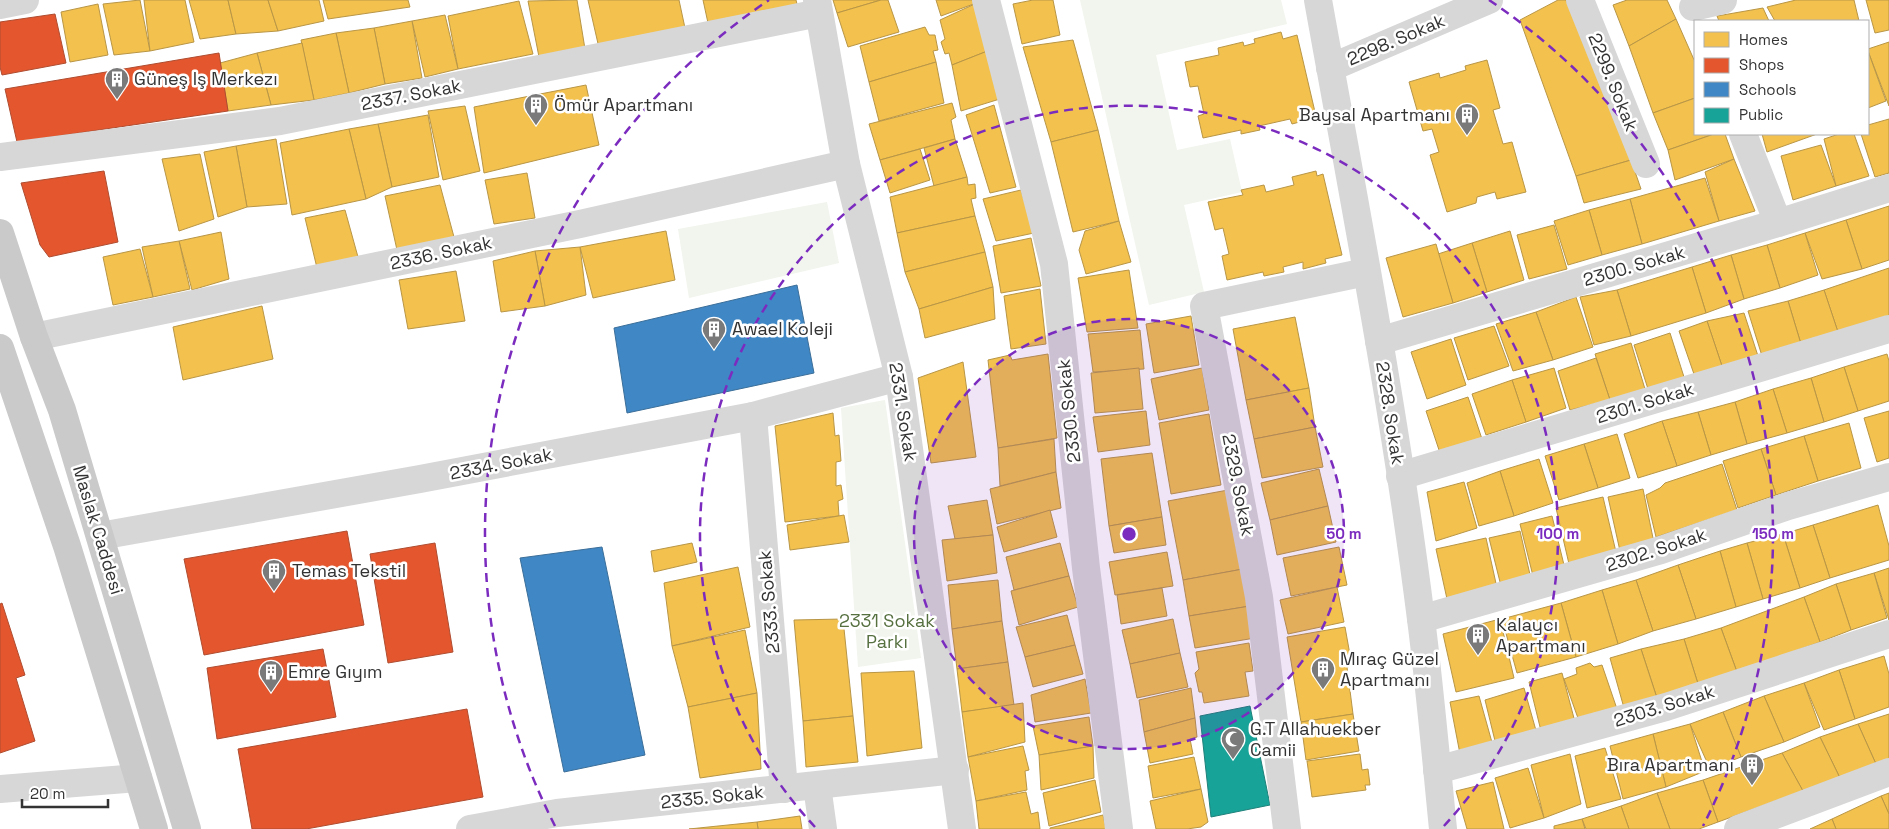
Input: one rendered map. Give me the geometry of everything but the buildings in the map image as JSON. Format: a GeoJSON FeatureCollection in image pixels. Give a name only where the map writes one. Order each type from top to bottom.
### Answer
{"type":"FeatureCollection","features":[{"type":"Feature","properties":{"kind":"main road","name":"Maslak Caddesi"},"geometry":{"type":"LineString","coordinates":[[0,234],[34,337],[62,410],[187,829]]}},
{"type":"Feature","properties":{"kind":"main road","name":"Maslak Caddesi"},"geometry":{"type":"LineString","coordinates":[[0,348],[67,546],[154,829]]}},
{"type":"Feature","properties":{"kind":"street"},"geometry":{"type":"LineString","coordinates":[[0,5],[25,0]]}},
{"type":"Feature","properties":{"kind":"street","name":"2330. Sokak"},"geometry":{"type":"LineString","coordinates":[[986,0],[1054,264],[1084,558],[1118,829]]}},
{"type":"Feature","properties":{"kind":"street","name":"2328. Sokak"},"geometry":{"type":"LineString","coordinates":[[1318,0],[1379,340],[1400,476],[1421,619],[1442,829]]}},
{"type":"Feature","properties":{"kind":"street","name":"2298. Sokak"},"geometry":{"type":"LineString","coordinates":[[1330,68],[1489,0]]}},
{"type":"Feature","properties":{"kind":"street","name":"2299. Sokak"},"geometry":{"type":"LineString","coordinates":[[1580,0],[1646,164]]}},
{"type":"Feature","properties":{"kind":"street"},"geometry":{"type":"LineString","coordinates":[[1693,9],[1723,0]]}},
{"type":"Feature","properties":{"kind":"street","name":"2337. Sokak"},"geometry":{"type":"LineString","coordinates":[[0,157],[280,121],[818,7]]}},
{"type":"Feature","properties":{"kind":"street","name":"2331. Sokak"},"geometry":{"type":"LineString","coordinates":[[818,7],[846,164],[899,377],[962,829]]}},
{"type":"Feature","properties":{"kind":"street"},"geometry":{"type":"LineString","coordinates":[[1743,135],[1778,223]]}},
{"type":"Feature","properties":{"kind":"street","name":"2336. Sokak"},"geometry":{"type":"LineString","coordinates":[[34,337],[580,224],[846,164]]}},
{"type":"Feature","properties":{"kind":"street","name":"2300. Sokak"},"geometry":{"type":"LineString","coordinates":[[1379,340],[1778,223],[1889,188]]}},
{"type":"Feature","properties":{"kind":"street","name":"2329. Sokak"},"geometry":{"type":"LineString","coordinates":[[1287,829],[1259,597],[1204,306],[1366,272]]}},
{"type":"Feature","properties":{"kind":"street","name":"2301. Sokak"},"geometry":{"type":"LineString","coordinates":[[1400,476],[1889,329]]}},
{"type":"Feature","properties":{"kind":"street","name":"2334. Sokak"},"geometry":{"type":"LineString","coordinates":[[100,536],[420,479],[753,416],[899,377]]}},
{"type":"Feature","properties":{"kind":"street","name":"2333. Sokak"},"geometry":{"type":"LineString","coordinates":[[753,416],[784,789]]}},
{"type":"Feature","properties":{"kind":"street","name":"2302. Sokak"},"geometry":{"type":"LineString","coordinates":[[1421,619],[1661,550],[1788,506],[1889,477]]}},
{"type":"Feature","properties":{"kind":"street","name":"2303. Sokak"},"geometry":{"type":"LineString","coordinates":[[1437,770],[1666,707],[1889,634]]}},
{"type":"Feature","properties":{"kind":"street","name":"2335. Sokak"},"geometry":{"type":"LineString","coordinates":[[470,829],[557,813],[955,770]]}},
{"type":"Feature","properties":{"kind":"street"},"geometry":{"type":"LineString","coordinates":[[1738,829],[1889,772]]}},
{"type":"Feature","properties":{"kind":"street"},"geometry":{"type":"LineString","coordinates":[[0,789],[138,778]]}},
{"type":"Feature","properties":{"kind":"street"},"geometry":{"type":"LineString","coordinates":[[817,786],[823,829]]}},
{"type":"Feature","properties":{"kind":"green space"},"geometry":{"type":"Polygon","coordinates":[[[1080,0],[1281,0],[1287,24],[1156,55],[1177,150],[1230,139],[1242,192],[1184,205],[1204,292],[1149,305],[1080,0]]]}},
{"type":"Feature","properties":{"kind":"green space"},"geometry":{"type":"Polygon","coordinates":[[[827,202],[839,263],[689,298],[678,229],[827,202]]]}},
{"type":"Feature","properties":{"kind":"green space","name":"2331 Sokak Parkı"},"geometry":{"type":"Polygon","coordinates":[[[885,400],[921,658],[858,667],[841,408],[885,400]]]}},
{"type":"Feature","properties":{"kind":"place","name":"Güneş Iş Merkezı"},"geometry":{"type":"Point","coordinates":[117,100]}},
{"type":"Feature","properties":{"kind":"place","name":"Ömür Apartmanı"},"geometry":{"type":"Point","coordinates":[536,126]}},
{"type":"Feature","properties":{"kind":"place","name":"Baysal Apartmanı"},"geometry":{"type":"Point","coordinates":[1467,136]}},
{"type":"Feature","properties":{"kind":"place","name":"Awael Koleji"},"geometry":{"type":"Point","coordinates":[714,350]}},
{"type":"Feature","properties":{"kind":"place","name":"Temas Tekstil"},"geometry":{"type":"Point","coordinates":[274,592]}},
{"type":"Feature","properties":{"kind":"place","name":"Kalaycı Apartmanı"},"geometry":{"type":"Point","coordinates":[1478,656]}},
{"type":"Feature","properties":{"kind":"place","name":"Mıraç Güzel Apartmanı"},"geometry":{"type":"Point","coordinates":[1323,690]}},
{"type":"Feature","properties":{"kind":"place","name":"Emre Gıyım"},"geometry":{"type":"Point","coordinates":[271,693]}},
{"type":"Feature","properties":{"kind":"place","name":"G.T Allahuekber Camii"},"geometry":{"type":"Point","coordinates":[1233,760]}},
{"type":"Feature","properties":{"kind":"place","name":"Bıra Apartmanı"},"geometry":{"type":"Point","coordinates":[1752,786]}}]}
